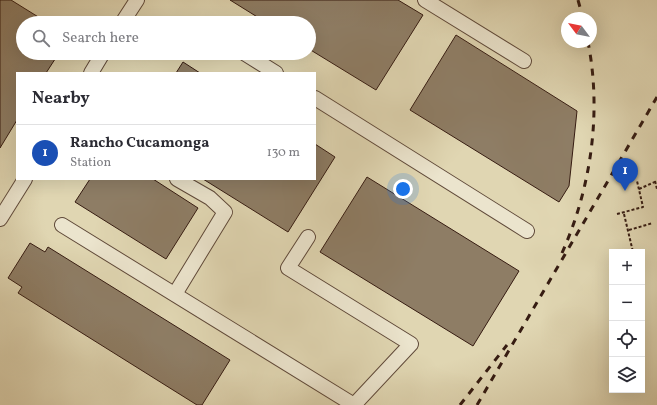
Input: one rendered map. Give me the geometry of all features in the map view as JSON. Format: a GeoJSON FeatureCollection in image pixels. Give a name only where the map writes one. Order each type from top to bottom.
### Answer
{"type":"FeatureCollection","features":[{"type":"Feature","properties":{"kind":"street"},"geometry":{"type":"LineString","coordinates":[[127,16],[137,0]]}},
{"type":"Feature","properties":{"kind":"street"},"geometry":{"type":"LineString","coordinates":[[425,0],[442,16],[524,61]]}},
{"type":"Feature","properties":{"kind":"street"},"geometry":{"type":"LineString","coordinates":[[92,72],[99,60]]}},
{"type":"Feature","properties":{"kind":"street"},"geometry":{"type":"LineString","coordinates":[[255,60],[274,72]]}},
{"type":"Feature","properties":{"kind":"street"},"geometry":{"type":"LineString","coordinates":[[316,99],[527,231]]}},
{"type":"Feature","properties":{"kind":"street"},"geometry":{"type":"LineString","coordinates":[[0,219],[24,180]]}},
{"type":"Feature","properties":{"kind":"street"},"geometry":{"type":"LineString","coordinates":[[175,294],[225,212],[210,198],[179,180]]}},
{"type":"Feature","properties":{"kind":"street"},"geometry":{"type":"LineString","coordinates":[[62,225],[354,405],[411,344],[288,268],[308,237]]}},
{"type":"Feature","properties":{"kind":"path"},"geometry":{"type":"LineString","coordinates":[[617,214],[624,214],[643,207],[636,180]]}},
{"type":"Feature","properties":{"kind":"path"},"geometry":{"type":"LineString","coordinates":[[638,189],[656,181],[657,189]]}},
{"type":"Feature","properties":{"kind":"path"},"geometry":{"type":"LineString","coordinates":[[624,214],[632,249]]}},
{"type":"Feature","properties":{"kind":"path"},"geometry":{"type":"LineString","coordinates":[[628,230],[652,223]]}},
{"type":"Feature","properties":{"kind":"building"},"geometry":{"type":"Polygon","coordinates":[[[0,0],[11,0],[37,16],[16,16],[16,60],[54,60],[47,72],[16,72],[16,122],[0,148],[0,0]]]}},
{"type":"Feature","properties":{"kind":"building"},"geometry":{"type":"Polygon","coordinates":[[[230,0],[398,0],[423,15],[376,90],[316,53],[316,16],[256,16],[230,0]]]}},
{"type":"Feature","properties":{"kind":"building"},"geometry":{"type":"Polygon","coordinates":[[[456,35],[577,111],[569,186],[559,202],[410,110],[456,35]]]}},
{"type":"Feature","properties":{"kind":"building"},"geometry":{"type":"Polygon","coordinates":[[[183,62],[198,72],[177,72],[183,62]]]}},
{"type":"Feature","properties":{"kind":"building"},"geometry":{"type":"Polygon","coordinates":[[[316,145],[335,157],[288,232],[205,180],[316,180],[316,145]]]}},
{"type":"Feature","properties":{"kind":"building"},"geometry":{"type":"Polygon","coordinates":[[[367,177],[519,271],[473,346],[320,252],[367,177]]]}},
{"type":"Feature","properties":{"kind":"building"},"geometry":{"type":"Polygon","coordinates":[[[89,180],[155,180],[198,208],[166,259],[75,202],[89,180]]]}},
{"type":"Feature","properties":{"kind":"building"},"geometry":{"type":"Polygon","coordinates":[[[30,243],[45,252],[48,247],[230,360],[202,405],[197,405],[18,293],[22,287],[8,278],[30,243]]]}},
{"type":"Feature","properties":{"kind":"railway"},"geometry":{"type":"LineString","coordinates":[[578,0],[581,12]]}},
{"type":"Feature","properties":{"kind":"railway"},"geometry":{"type":"LineString","coordinates":[[562,253],[580,203],[587,176],[591,150],[594,123],[594,96],[589,48]]}},
{"type":"Feature","properties":{"kind":"railway"},"geometry":{"type":"LineString","coordinates":[[477,405],[657,97]]}},
{"type":"Feature","properties":{"kind":"railway"},"geometry":{"type":"LineString","coordinates":[[460,405],[507,345]]}},
{"type":"Feature","properties":{"kind":"place","name":"Rancho Cucamonga"},"geometry":{"type":"Point","coordinates":[625,191]}}]}
